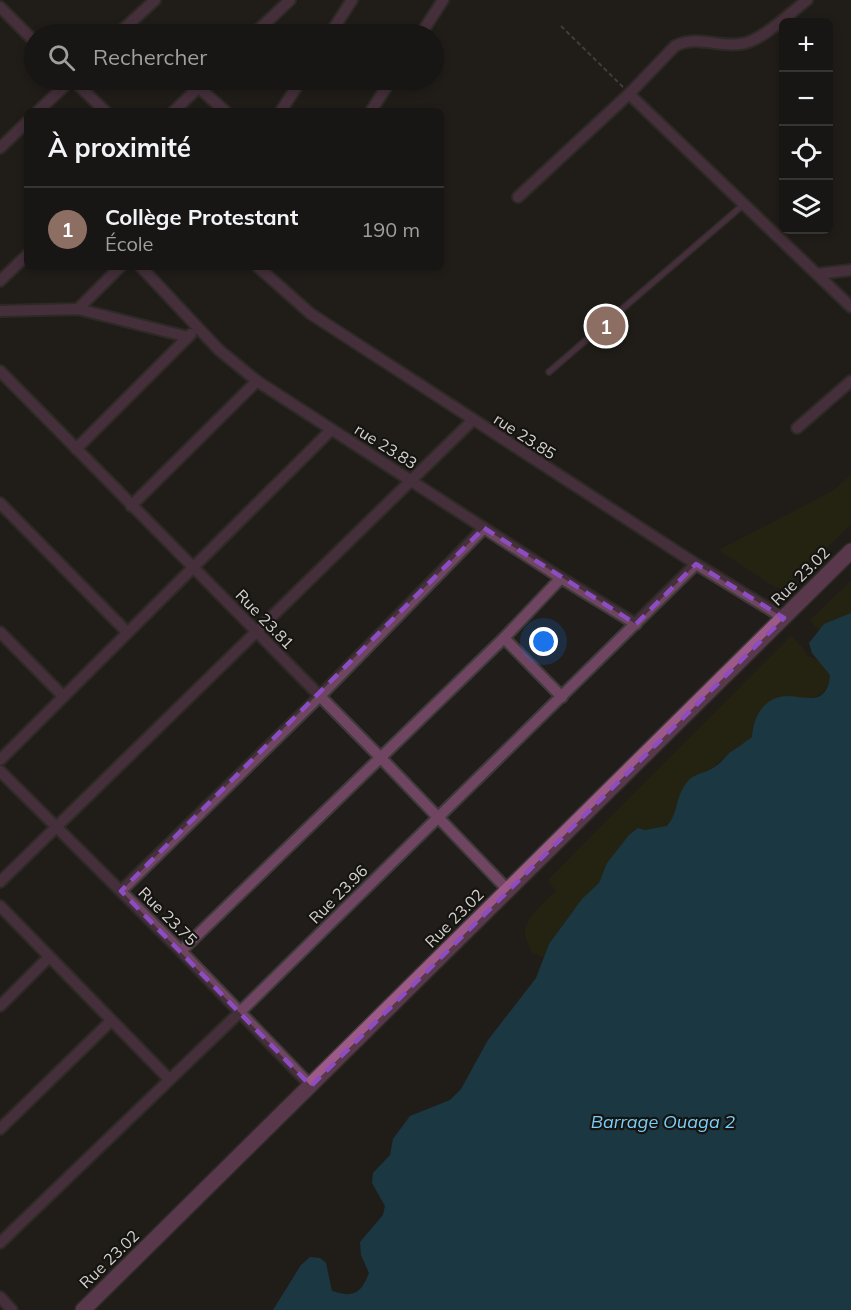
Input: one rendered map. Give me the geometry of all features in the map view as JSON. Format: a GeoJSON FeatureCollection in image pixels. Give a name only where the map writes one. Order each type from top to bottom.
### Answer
{"type":"FeatureCollection","features":[{"type":"Feature","properties":{"kind":"street"},"geometry":{"type":"LineString","coordinates":[[129,24],[155,0]]}},
{"type":"Feature","properties":{"kind":"street"},"geometry":{"type":"LineString","coordinates":[[265,24],[290,0]]}},
{"type":"Feature","properties":{"kind":"street"},"geometry":{"type":"LineString","coordinates":[[336,24],[352,0]]}},
{"type":"Feature","properties":{"kind":"street"},"geometry":{"type":"LineString","coordinates":[[427,24],[443,0]]}},
{"type":"Feature","properties":{"kind":"street"},"geometry":{"type":"LineString","coordinates":[[518,197],[629,93],[675,46],[696,40],[738,45],[748,43],[758,38],[807,0]]}},
{"type":"Feature","properties":{"kind":"street"},"geometry":{"type":"LineString","coordinates":[[0,7],[24,31]]}},
{"type":"Feature","properties":{"kind":"street"},"geometry":{"type":"LineString","coordinates":[[41,108],[61,90]]}},
{"type":"Feature","properties":{"kind":"street"},"geometry":{"type":"LineString","coordinates":[[83,90],[102,108]]}},
{"type":"Feature","properties":{"kind":"street"},"geometry":{"type":"LineString","coordinates":[[177,108],[195,90]]}},
{"type":"Feature","properties":{"kind":"street"},"geometry":{"type":"LineString","coordinates":[[208,90],[223,108]]}},
{"type":"Feature","properties":{"kind":"street"},"geometry":{"type":"LineString","coordinates":[[283,108],[295,90]]}},
{"type":"Feature","properties":{"kind":"street"},"geometry":{"type":"LineString","coordinates":[[373,108],[385,90]]}},
{"type":"Feature","properties":{"kind":"street"},"geometry":{"type":"LineString","coordinates":[[629,93],[851,307]]}},
{"type":"Feature","properties":{"kind":"street"},"geometry":{"type":"LineString","coordinates":[[0,148],[24,125]]}},
{"type":"Feature","properties":{"kind":"street"},"geometry":{"type":"LineString","coordinates":[[0,281],[24,258]]}},
{"type":"Feature","properties":{"kind":"street"},"geometry":{"type":"LineString","coordinates":[[78,309],[117,270]]}},
{"type":"Feature","properties":{"kind":"street","name":"rue 23.83"},"geometry":{"type":"LineString","coordinates":[[144,270],[197,328],[235,364],[257,381],[636,624]]}},
{"type":"Feature","properties":{"kind":"street","name":"rue 23.85"},"geometry":{"type":"LineString","coordinates":[[265,270],[311,314],[696,564],[784,618]]}},
{"type":"Feature","properties":{"kind":"street"},"geometry":{"type":"LineString","coordinates":[[817,274],[851,270]]}},
{"type":"Feature","properties":{"kind":"street"},"geometry":{"type":"LineString","coordinates":[[0,311],[78,309],[188,337]]}},
{"type":"Feature","properties":{"kind":"street"},"geometry":{"type":"LineString","coordinates":[[76,449],[197,328]]}},
{"type":"Feature","properties":{"kind":"street","name":"Rue 23.81"},"geometry":{"type":"LineString","coordinates":[[0,371],[507,889]]}},
{"type":"Feature","properties":{"kind":"street"},"geometry":{"type":"LineString","coordinates":[[131,506],[257,381]]}},
{"type":"Feature","properties":{"kind":"street"},"geometry":{"type":"LineString","coordinates":[[797,428],[851,381]]}},
{"type":"Feature","properties":{"kind":"street"},"geometry":{"type":"LineString","coordinates":[[0,882],[255,630],[473,420]]}},
{"type":"Feature","properties":{"kind":"street"},"geometry":{"type":"LineString","coordinates":[[0,760],[331,430]]}},
{"type":"Feature","properties":{"kind":"street"},"geometry":{"type":"LineString","coordinates":[[0,503],[128,632]]}},
{"type":"Feature","properties":{"kind":"street"},"geometry":{"type":"LineString","coordinates":[[121,891],[320,696],[484,528]]}},
{"type":"Feature","properties":{"kind":"street","name":"Rue 23.02"},"geometry":{"type":"LineString","coordinates":[[83,1310],[851,551]]}},
{"type":"Feature","properties":{"kind":"street","name":"Rue 23.96"},"geometry":{"type":"LineString","coordinates":[[0,1243],[240,1012],[696,564]]}},
{"type":"Feature","properties":{"kind":"street"},"geometry":{"type":"LineString","coordinates":[[181,951],[504,638],[561,578]]}},
{"type":"Feature","properties":{"kind":"street"},"geometry":{"type":"LineString","coordinates":[[0,632],[63,696]]}},
{"type":"Feature","properties":{"kind":"street"},"geometry":{"type":"LineString","coordinates":[[504,638],[562,697]]}},
{"type":"Feature","properties":{"kind":"street","name":"Rue 23.75"},"geometry":{"type":"LineString","coordinates":[[0,771],[181,951],[311,1086]]}},
{"type":"Feature","properties":{"kind":"street"},"geometry":{"type":"LineString","coordinates":[[0,906],[169,1079]]}},
{"type":"Feature","properties":{"kind":"street"},"geometry":{"type":"LineString","coordinates":[[0,1006],[49,957]]}},
{"type":"Feature","properties":{"kind":"street"},"geometry":{"type":"LineString","coordinates":[[0,1129],[111,1021]]}},
{"type":"Feature","properties":{"kind":"street"},"geometry":{"type":"LineString","coordinates":[[0,1298],[12,1310]]}},
{"type":"Feature","properties":{"kind":"lane"},"geometry":{"type":"LineString","coordinates":[[549,372],[744,204]]}},
{"type":"Feature","properties":{"kind":"path"},"geometry":{"type":"LineString","coordinates":[[561,26],[629,93]]}},
{"type":"Feature","properties":{"kind":"highlighted area"},"geometry":{"type":"Polygon","coordinates":[[[484,528],[636,624],[696,564],[784,618],[311,1086],[121,891],[484,528]]]}},
{"type":"Feature","properties":{"kind":"green space"},"geometry":{"type":"Polygon","coordinates":[[[851,475],[851,524],[788,585],[782,588],[775,587],[719,550],[833,491],[851,475]]]}},
{"type":"Feature","properties":{"kind":"green space"},"geometry":{"type":"Polygon","coordinates":[[[851,581],[851,613],[824,624],[819,630],[810,620],[851,581]]]}},
{"type":"Feature","properties":{"kind":"green space"},"geometry":{"type":"Polygon","coordinates":[[[791,636],[807,656],[819,661],[830,674],[826,687],[820,695],[779,698],[769,702],[756,720],[752,737],[714,767],[696,775],[667,827],[645,830],[638,828],[629,835],[607,863],[599,883],[572,912],[549,944],[543,957],[532,952],[525,936],[526,928],[532,916],[556,891],[548,880],[791,636]]]}},
{"type":"Feature","properties":{"kind":"water","name":"Barrage Ouaga 2"},"geometry":{"type":"Polygon","coordinates":[[[851,613],[851,1310],[273,1310],[301,1265],[310,1257],[320,1258],[326,1263],[332,1291],[351,1294],[363,1286],[369,1273],[361,1255],[360,1242],[383,1215],[385,1206],[372,1183],[373,1173],[390,1155],[393,1139],[410,1116],[450,1100],[461,1089],[488,1040],[536,978],[549,944],[582,899],[599,883],[607,863],[629,835],[638,828],[645,830],[667,826],[688,781],[718,765],[729,753],[752,737],[758,715],[767,703],[773,699],[788,696],[816,698],[825,692],[830,675],[812,653],[809,643],[824,624],[851,613]]]}},
{"type":"Feature","properties":{"kind":"place","name":"Collège Protestant"},"geometry":{"type":"Point","coordinates":[606,326]}}]}
